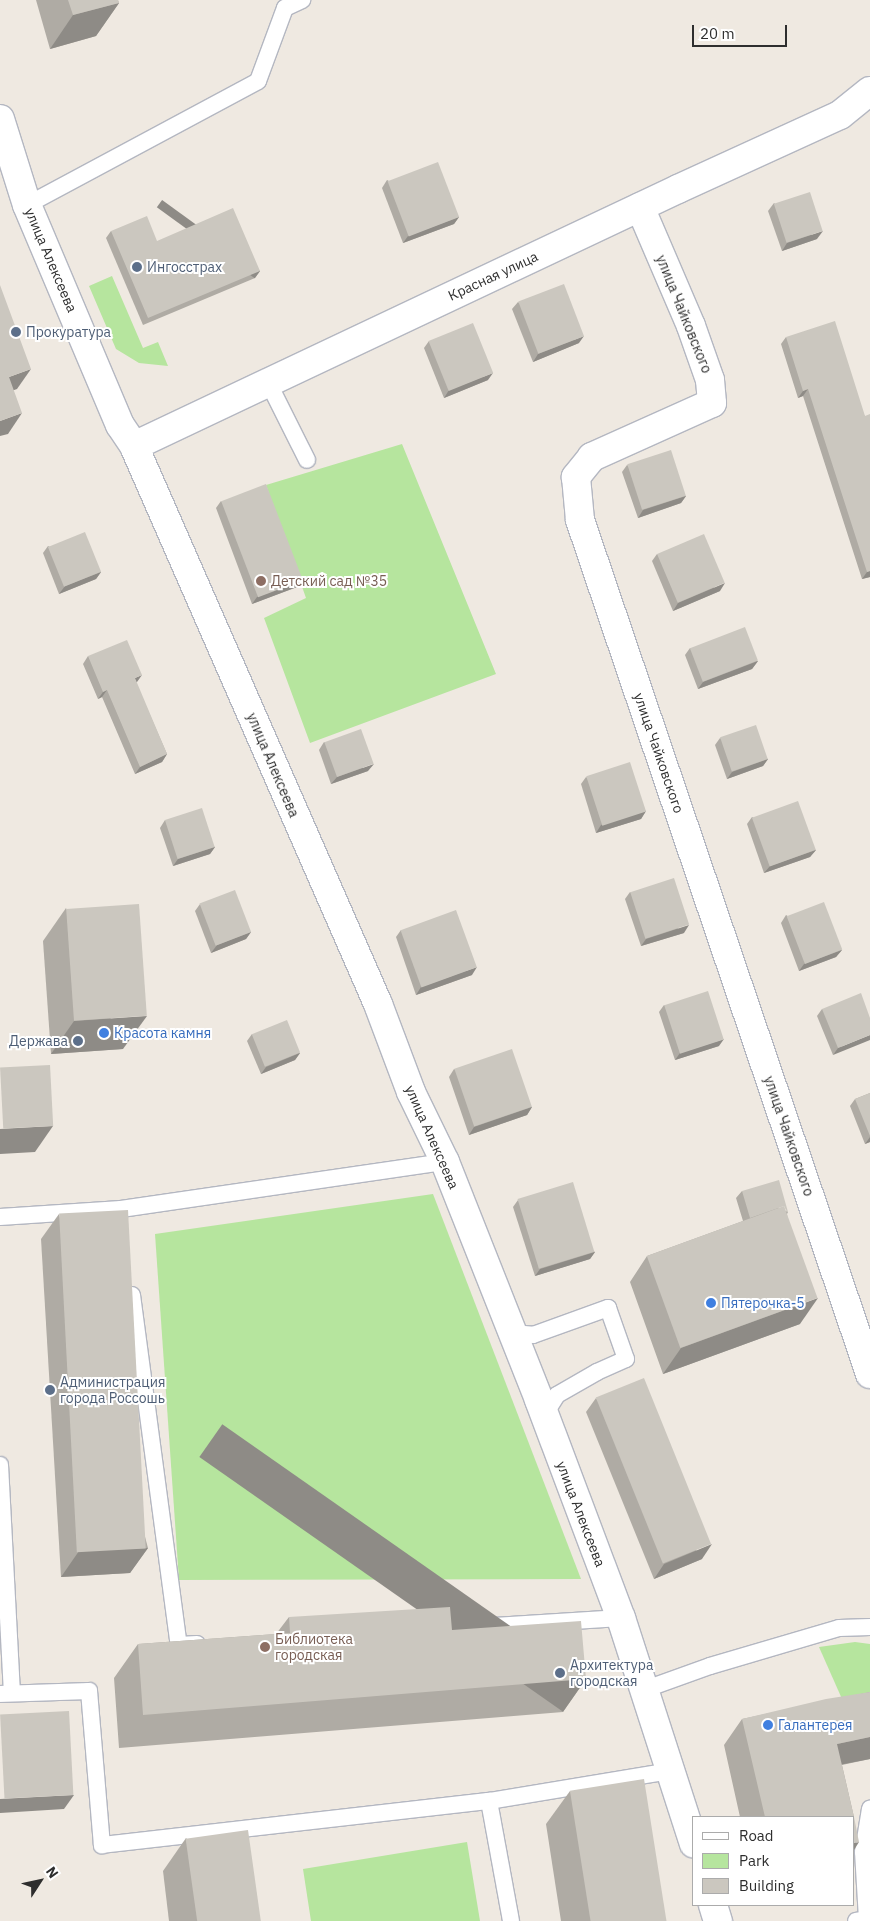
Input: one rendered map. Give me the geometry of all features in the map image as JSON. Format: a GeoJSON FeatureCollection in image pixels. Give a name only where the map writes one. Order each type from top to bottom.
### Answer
{"type":"FeatureCollection","features":[{"type":"Feature","properties":{"kind":"street","name":"Красная улица"},"geometry":{"type":"LineString","coordinates":[[127,436],[268,382],[840,115],[870,91]]}},
{"type":"Feature","properties":{"kind":"street","name":"улица Алексеева"},"geometry":{"type":"LineString","coordinates":[[0,119],[27,205],[378,1004],[411,1092],[444,1162],[512,1332],[621,1618],[646,1690],[692,1838]]}},
{"type":"Feature","properties":{"kind":"street","name":"улица Чайковского"},"geometry":{"type":"LineString","coordinates":[[640,207],[691,326],[710,380],[712,403],[592,457],[576,477],[580,520],[870,1374]]}},
{"type":"Feature","properties":{"kind":"street"},"geometry":{"type":"LineString","coordinates":[[713,1906],[718,1921]]}},
{"type":"Feature","properties":{"kind":"lane"},"geometry":{"type":"LineString","coordinates":[[27,205],[258,81],[286,8],[302,0]]}},
{"type":"Feature","properties":{"kind":"lane"},"geometry":{"type":"LineString","coordinates":[[268,382],[307,460]]}},
{"type":"Feature","properties":{"kind":"lane"},"geometry":{"type":"LineString","coordinates":[[0,1217],[121,1209],[444,1162]]}},
{"type":"Feature","properties":{"kind":"lane"},"geometry":{"type":"LineString","coordinates":[[121,1209],[124,1228]]}},
{"type":"Feature","properties":{"kind":"lane"},"geometry":{"type":"LineString","coordinates":[[129,1276],[179,1645],[209,1643]]}},
{"type":"Feature","properties":{"kind":"lane"},"geometry":{"type":"LineString","coordinates":[[512,1332],[533,1335],[608,1308],[626,1359],[597,1372],[557,1395],[543,1417]]}},
{"type":"Feature","properties":{"kind":"lane"},"geometry":{"type":"LineString","coordinates":[[0,1465],[6,1694],[89,1691],[102,1845],[489,1801],[671,1771]]}},
{"type":"Feature","properties":{"kind":"lane"},"geometry":{"type":"LineString","coordinates":[[415,1631],[621,1618]]}},
{"type":"Feature","properties":{"kind":"lane"},"geometry":{"type":"LineString","coordinates":[[646,1690],[710,1666],[839,1628],[870,1627]]}},
{"type":"Feature","properties":{"kind":"lane"},"geometry":{"type":"LineString","coordinates":[[489,1801],[511,1921]]}},
{"type":"Feature","properties":{"kind":"lane"},"geometry":{"type":"LineString","coordinates":[[864,1920],[863,1852],[870,1809]]}},
{"type":"Feature","properties":{"kind":"lane"},"geometry":{"type":"LineString","coordinates":[[244,1830],[247,1848]]}},
{"type":"Feature","properties":{"kind":"green space"},"geometry":{"type":"Polygon","coordinates":[[[112,276],[143,348],[158,342],[168,366],[139,363],[116,349],[89,286],[112,276]]]}},
{"type":"Feature","properties":{"kind":"green space"},"geometry":{"type":"Polygon","coordinates":[[[402,444],[496,674],[310,743],[264,618],[306,598],[266,485],[402,444]]]}},
{"type":"Feature","properties":{"kind":"green space"},"geometry":{"type":"Polygon","coordinates":[[[433,1194],[581,1579],[179,1580],[155,1234],[433,1194]]]}},
{"type":"Feature","properties":{"kind":"green space"},"geometry":{"type":"Polygon","coordinates":[[[855,1642],[870,1644],[870,1704],[846,1708],[819,1647],[855,1642]]]}},
{"type":"Feature","properties":{"kind":"green space"},"geometry":{"type":"Polygon","coordinates":[[[467,1842],[480,1921],[311,1921],[303,1869],[467,1842]]]}},
{"type":"Feature","properties":{"kind":"building"},"geometry":{"type":"Polygon","coordinates":[[[68,0],[118,0],[119,3],[73,15],[68,0]]]}},
{"type":"Feature","properties":{"kind":"building"},"geometry":{"type":"Polygon","coordinates":[[[438,162],[459,217],[409,236],[388,181],[438,162]]]}},
{"type":"Feature","properties":{"kind":"building"},"geometry":{"type":"Polygon","coordinates":[[[810,192],[823,231],[787,243],[774,204],[810,192]]]}},
{"type":"Feature","properties":{"kind":"building"},"geometry":{"type":"Polygon","coordinates":[[[233,208],[260,271],[148,318],[111,231],[147,216],[157,241],[233,208]]]}},
{"type":"Feature","properties":{"kind":"building"},"geometry":{"type":"Polygon","coordinates":[[[564,284],[584,336],[538,354],[518,302],[564,284]]]}},
{"type":"Feature","properties":{"kind":"building"},"geometry":{"type":"Polygon","coordinates":[[[0,285],[31,369],[9,377],[22,413],[0,421],[0,285]]]}},
{"type":"Feature","properties":{"kind":"building"},"geometry":{"type":"Polygon","coordinates":[[[835,321],[865,416],[870,414],[870,571],[867,572],[808,389],[803,391],[786,337],[835,321]]]}},
{"type":"Feature","properties":{"kind":"building"},"geometry":{"type":"Polygon","coordinates":[[[473,323],[493,373],[449,391],[428,341],[473,323]]]}},
{"type":"Feature","properties":{"kind":"building"},"geometry":{"type":"Polygon","coordinates":[[[671,450],[686,496],[642,510],[627,464],[671,450]]]}},
{"type":"Feature","properties":{"kind":"building"},"geometry":{"type":"Polygon","coordinates":[[[266,484],[303,580],[258,597],[221,501],[266,484]]]}},
{"type":"Feature","properties":{"kind":"building"},"geometry":{"type":"Polygon","coordinates":[[[85,532],[101,572],[64,587],[48,547],[85,532]]]}},
{"type":"Feature","properties":{"kind":"building"},"geometry":{"type":"Polygon","coordinates":[[[704,534],[725,583],[678,603],[657,554],[704,534]]]}},
{"type":"Feature","properties":{"kind":"building"},"geometry":{"type":"Polygon","coordinates":[[[745,627],[758,661],[703,682],[690,648],[745,627]]]}},
{"type":"Feature","properties":{"kind":"building"},"geometry":{"type":"Polygon","coordinates":[[[127,640],[142,675],[135,678],[167,754],[140,767],[107,690],[103,692],[88,656],[127,640]]]}},
{"type":"Feature","properties":{"kind":"building"},"geometry":{"type":"Polygon","coordinates":[[[756,725],[768,759],[732,771],[720,737],[756,725]]]}},
{"type":"Feature","properties":{"kind":"building"},"geometry":{"type":"Polygon","coordinates":[[[361,729],[374,764],[337,777],[324,742],[361,729]]]}},
{"type":"Feature","properties":{"kind":"building"},"geometry":{"type":"Polygon","coordinates":[[[630,762],[646,811],[602,826],[586,776],[630,762]]]}},
{"type":"Feature","properties":{"kind":"building"},"geometry":{"type":"Polygon","coordinates":[[[798,801],[816,850],[770,867],[752,818],[798,801]]]}},
{"type":"Feature","properties":{"kind":"building"},"geometry":{"type":"Polygon","coordinates":[[[202,808],[215,847],[178,859],[165,820],[202,808]]]}},
{"type":"Feature","properties":{"kind":"building"},"geometry":{"type":"Polygon","coordinates":[[[674,878],[689,925],[645,939],[630,892],[674,878]]]}},
{"type":"Feature","properties":{"kind":"building"},"geometry":{"type":"Polygon","coordinates":[[[235,890],[251,932],[216,946],[200,904],[235,890]]]}},
{"type":"Feature","properties":{"kind":"building"},"geometry":{"type":"Polygon","coordinates":[[[824,902],[842,950],[805,964],[787,916],[824,902]]]}},
{"type":"Feature","properties":{"kind":"building"},"geometry":{"type":"Polygon","coordinates":[[[139,904],[147,1016],[74,1021],[66,909],[139,904]]]}},
{"type":"Feature","properties":{"kind":"building"},"geometry":{"type":"Polygon","coordinates":[[[456,910],[477,967],[421,988],[401,930],[456,910]]]}},
{"type":"Feature","properties":{"kind":"building"},"geometry":{"type":"Polygon","coordinates":[[[708,991],[724,1040],[680,1054],[664,1005],[708,991]]]}},
{"type":"Feature","properties":{"kind":"building"},"geometry":{"type":"Polygon","coordinates":[[[861,993],[870,1018],[870,1035],[838,1048],[822,1009],[861,993]]]}},
{"type":"Feature","properties":{"kind":"building"},"geometry":{"type":"Polygon","coordinates":[[[287,1020],[300,1052],[265,1067],[252,1034],[287,1020]]]}},
{"type":"Feature","properties":{"kind":"building"},"geometry":{"type":"Polygon","coordinates":[[[512,1049],[532,1107],[474,1127],[454,1069],[512,1049]]]}},
{"type":"Feature","properties":{"kind":"building"},"geometry":{"type":"Polygon","coordinates":[[[50,1065],[53,1126],[3,1129],[0,1068],[50,1065]]]}},
{"type":"Feature","properties":{"kind":"building"},"geometry":{"type":"Polygon","coordinates":[[[870,1093],[870,1136],[855,1099],[870,1093]]]}},
{"type":"Feature","properties":{"kind":"building"},"geometry":{"type":"Polygon","coordinates":[[[779,1180],[788,1212],[784,1206],[750,1218],[742,1191],[779,1180]]]}},
{"type":"Feature","properties":{"kind":"building"},"geometry":{"type":"Polygon","coordinates":[[[573,1182],[594,1252],[539,1269],[518,1199],[573,1182]]]}},
{"type":"Feature","properties":{"kind":"building"},"geometry":{"type":"Polygon","coordinates":[[[784,1206],[818,1298],[680,1348],[647,1256],[784,1206]]]}},
{"type":"Feature","properties":{"kind":"building"},"geometry":{"type":"Polygon","coordinates":[[[128,1210],[146,1549],[77,1552],[59,1214],[128,1210]]]}},
{"type":"Feature","properties":{"kind":"building"},"geometry":{"type":"Polygon","coordinates":[[[644,1378],[711,1544],[663,1563],[596,1397],[644,1378]]]}},
{"type":"Feature","properties":{"kind":"building"},"geometry":{"type":"Polygon","coordinates":[[[450,1607],[452,1630],[581,1621],[586,1679],[143,1715],[138,1644],[290,1633],[289,1617],[450,1607]]]}},
{"type":"Feature","properties":{"kind":"building"},"geometry":{"type":"Polygon","coordinates":[[[870,1692],[870,1737],[837,1744],[854,1816],[765,1816],[742,1719],[826,1699],[870,1692]]]}},
{"type":"Feature","properties":{"kind":"building"},"geometry":{"type":"Polygon","coordinates":[[[69,1711],[73,1795],[4,1798],[0,1715],[69,1711]]]}},
{"type":"Feature","properties":{"kind":"building"},"geometry":{"type":"Polygon","coordinates":[[[644,1779],[666,1921],[591,1921],[570,1791],[644,1779]]]}},
{"type":"Feature","properties":{"kind":"building"},"geometry":{"type":"Polygon","coordinates":[[[855,1822],[859,1842],[855,1843],[855,1822]]]}},
{"type":"Feature","properties":{"kind":"building"},"geometry":{"type":"Polygon","coordinates":[[[248,1830],[261,1921],[197,1921],[186,1839],[248,1830]]]}},
{"type":"Feature","properties":{"kind":"place","name":"Ингосстрах"},"geometry":{"type":"Point","coordinates":[137,267]}},
{"type":"Feature","properties":{"kind":"place","name":"Прокуратура"},"geometry":{"type":"Point","coordinates":[16,332]}},
{"type":"Feature","properties":{"kind":"place","name":"Детский сад №35"},"geometry":{"type":"Point","coordinates":[261,581]}},
{"type":"Feature","properties":{"kind":"place","name":"Красота камня"},"geometry":{"type":"Point","coordinates":[104,1033]}},
{"type":"Feature","properties":{"kind":"place","name":"Держава"},"geometry":{"type":"Point","coordinates":[78,1041]}},
{"type":"Feature","properties":{"kind":"place","name":"Пятерочка-5"},"geometry":{"type":"Point","coordinates":[711,1303]}},
{"type":"Feature","properties":{"kind":"place","name":"Администрация города Россошь"},"geometry":{"type":"Point","coordinates":[50,1390]}},
{"type":"Feature","properties":{"kind":"place","name":"Библиотека городская"},"geometry":{"type":"Point","coordinates":[265,1647]}},
{"type":"Feature","properties":{"kind":"place","name":"Архитектура городская"},"geometry":{"type":"Point","coordinates":[560,1673]}},
{"type":"Feature","properties":{"kind":"place","name":"Галантерея"},"geometry":{"type":"Point","coordinates":[768,1725]}}]}
